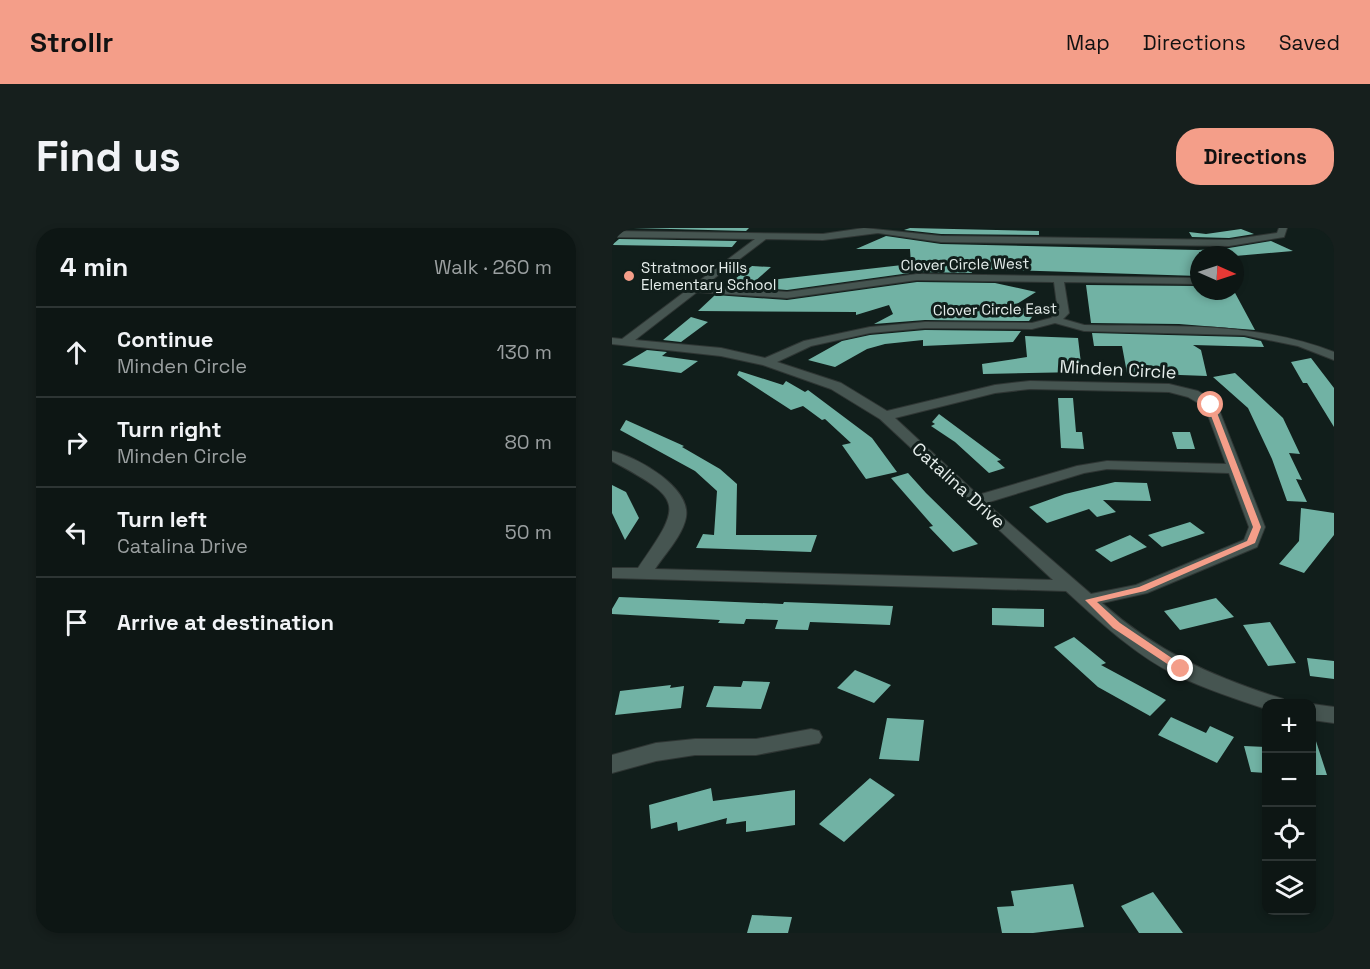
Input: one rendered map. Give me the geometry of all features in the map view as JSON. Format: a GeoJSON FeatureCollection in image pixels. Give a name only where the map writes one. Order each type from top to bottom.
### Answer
{"type":"FeatureCollection","features":[{"type":"Feature","properties":{"kind":"street"},"geometry":{"type":"LineString","coordinates":[[1061,228],[1063,241]]}},
{"type":"Feature","properties":{"kind":"street"},"geometry":{"type":"LineString","coordinates":[[1166,228],[1172,243]]}},
{"type":"Feature","properties":{"kind":"street"},"geometry":{"type":"LineString","coordinates":[[612,234],[838,237],[872,229],[925,238],[1172,243],[1250,242],[1281,235],[1283,229]]}},
{"type":"Feature","properties":{"kind":"street"},"geometry":{"type":"LineString","coordinates":[[616,344],[697,289],[764,236]]}},
{"type":"Feature","properties":{"kind":"street","name":"Clover Circle West"},"geometry":{"type":"LineString","coordinates":[[697,289],[787,295],[917,277],[1190,281]]}},
{"type":"Feature","properties":{"kind":"street"},"geometry":{"type":"LineString","coordinates":[[1055,320],[1064,313],[1058,278]]}},
{"type":"Feature","properties":{"kind":"street","name":"Clover Circle East"},"geometry":{"type":"LineString","coordinates":[[766,362],[808,343],[870,330],[925,325],[1032,326],[1055,320],[1084,327],[1244,332],[1301,343],[1334,356]]}},
{"type":"Feature","properties":{"kind":"street","name":"Catalina Drive"},"geometry":{"type":"LineString","coordinates":[[616,344],[721,352],[766,362],[836,386],[885,416],[975,501],[1090,600],[1116,626],[1181,669],[1262,700]]}},
{"type":"Feature","properties":{"kind":"street","name":"Minden Circle"},"geometry":{"type":"LineString","coordinates":[[885,416],[994,389],[1030,385],[1169,388],[1193,394],[1211,405],[1257,527],[1251,543],[1141,589],[1090,600]]}},
{"type":"Feature","properties":{"kind":"street"},"geometry":{"type":"LineString","coordinates":[[612,455],[667,486],[677,501],[678,518],[643,574]]}},
{"type":"Feature","properties":{"kind":"street"},"geometry":{"type":"LineString","coordinates":[[975,501],[1082,469],[1107,465],[1236,469]]}},
{"type":"Feature","properties":{"kind":"street"},"geometry":{"type":"LineString","coordinates":[[612,573],[1073,586]]}},
{"type":"Feature","properties":{"kind":"street"},"geometry":{"type":"LineString","coordinates":[[1316,713],[1334,715]]}},
{"type":"Feature","properties":{"kind":"street"},"geometry":{"type":"LineString","coordinates":[[612,764],[656,752],[695,747],[756,747],[811,737]]}},
{"type":"Feature","properties":{"kind":"building"},"geometry":{"type":"Polygon","coordinates":[[[633,228],[749,228],[746,231],[633,228]]]}},
{"type":"Feature","properties":{"kind":"building"},"geometry":{"type":"Polygon","coordinates":[[[910,228],[1039,231],[1039,235],[941,234],[904,230],[910,228]]]}},
{"type":"Feature","properties":{"kind":"building"},"geometry":{"type":"Polygon","coordinates":[[[1241,229],[1254,234],[1229,238],[1192,237],[1189,232],[1206,234],[1241,229]]]}},
{"type":"Feature","properties":{"kind":"building"},"geometry":{"type":"Polygon","coordinates":[[[886,236],[941,244],[1190,250],[1190,276],[972,269],[972,273],[917,272],[787,290],[727,285],[752,266],[771,267],[754,282],[911,264],[910,249],[856,249],[886,236]]]}},
{"type":"Feature","properties":{"kind":"building"},"geometry":{"type":"Polygon","coordinates":[[[619,239],[737,241],[732,247],[612,245],[619,239]]]}},
{"type":"Feature","properties":{"kind":"building"},"geometry":{"type":"Polygon","coordinates":[[[1271,241],[1293,251],[1244,255],[1244,246],[1241,246],[1271,241]]]}},
{"type":"Feature","properties":{"kind":"building"},"geometry":{"type":"Polygon","coordinates":[[[917,282],[995,283],[1036,292],[1012,307],[1037,310],[1029,321],[925,320],[874,324],[893,314],[889,305],[856,315],[856,312],[698,311],[715,295],[787,300],[917,282]]]}},
{"type":"Feature","properties":{"kind":"building"},"geometry":{"type":"Polygon","coordinates":[[[1086,285],[1190,286],[1190,300],[1239,300],[1255,330],[1179,324],[1091,323],[1086,285]]]}},
{"type":"Feature","properties":{"kind":"building"},"geometry":{"type":"Polygon","coordinates":[[[691,317],[708,322],[681,342],[663,340],[691,317]]]}},
{"type":"Feature","properties":{"kind":"building"},"geometry":{"type":"Polygon","coordinates":[[[925,330],[1021,331],[1013,342],[923,346],[923,340],[885,344],[867,349],[835,367],[808,360],[842,341],[870,335],[925,330]]]}},
{"type":"Feature","properties":{"kind":"building"},"geometry":{"type":"Polygon","coordinates":[[[1092,333],[1244,337],[1261,341],[1264,347],[1193,345],[1201,350],[1207,376],[1127,373],[1122,346],[1094,346],[1092,333]]]}},
{"type":"Feature","properties":{"kind":"building"},"geometry":{"type":"Polygon","coordinates":[[[1025,336],[1078,338],[1082,372],[983,374],[982,364],[1027,357],[1025,336]]]}},
{"type":"Feature","properties":{"kind":"building"},"geometry":{"type":"Polygon","coordinates":[[[647,350],[667,352],[662,356],[698,361],[681,373],[622,365],[647,350]]]}},
{"type":"Feature","properties":{"kind":"building"},"geometry":{"type":"Polygon","coordinates":[[[1311,358],[1334,388],[1334,427],[1291,362],[1311,358]]]}},
{"type":"Feature","properties":{"kind":"building"},"geometry":{"type":"Polygon","coordinates":[[[739,371],[783,385],[786,381],[805,392],[808,390],[872,438],[897,472],[866,479],[842,445],[851,443],[825,419],[822,420],[803,406],[791,410],[737,375],[739,371]]]}},
{"type":"Feature","properties":{"kind":"building"},"geometry":{"type":"Polygon","coordinates":[[[1235,373],[1283,418],[1300,454],[1289,453],[1302,480],[1296,479],[1307,502],[1287,501],[1272,459],[1248,408],[1213,377],[1235,373]]]}},
{"type":"Feature","properties":{"kind":"building"},"geometry":{"type":"Polygon","coordinates":[[[1058,398],[1073,398],[1076,432],[1082,432],[1084,449],[1061,448],[1058,398]]]}},
{"type":"Feature","properties":{"kind":"building"},"geometry":{"type":"Polygon","coordinates":[[[939,414],[1001,460],[997,461],[1005,468],[989,473],[955,442],[931,426],[935,424],[932,422],[939,414]]]}},
{"type":"Feature","properties":{"kind":"building"},"geometry":{"type":"Polygon","coordinates":[[[626,420],[684,446],[682,447],[720,469],[737,484],[736,535],[817,535],[811,552],[696,548],[703,534],[714,535],[717,491],[695,471],[620,430],[626,420]]]}},
{"type":"Feature","properties":{"kind":"building"},"geometry":{"type":"Polygon","coordinates":[[[1172,432],[1190,432],[1195,449],[1177,449],[1172,432]]]}},
{"type":"Feature","properties":{"kind":"building"},"geometry":{"type":"Polygon","coordinates":[[[908,473],[978,544],[953,552],[929,527],[933,526],[891,478],[908,473]]]}},
{"type":"Feature","properties":{"kind":"building"},"geometry":{"type":"Polygon","coordinates":[[[1115,482],[1147,483],[1151,501],[1103,500],[1116,512],[1097,517],[1089,509],[1047,523],[1029,507],[1065,494],[1115,482]]]}},
{"type":"Feature","properties":{"kind":"building"},"geometry":{"type":"Polygon","coordinates":[[[612,485],[626,492],[639,518],[625,540],[612,513],[612,485]]]}},
{"type":"Feature","properties":{"kind":"building"},"geometry":{"type":"Polygon","coordinates":[[[1301,508],[1334,513],[1334,535],[1304,573],[1279,564],[1299,541],[1301,508]]]}},
{"type":"Feature","properties":{"kind":"building"},"geometry":{"type":"Polygon","coordinates":[[[1190,522],[1205,533],[1162,547],[1148,535],[1190,522]]]}},
{"type":"Feature","properties":{"kind":"building"},"geometry":{"type":"Polygon","coordinates":[[[1130,535],[1147,547],[1111,562],[1095,550],[1130,535]]]}},
{"type":"Feature","properties":{"kind":"building"},"geometry":{"type":"Polygon","coordinates":[[[619,597],[893,606],[890,625],[810,622],[808,630],[775,629],[778,620],[746,619],[744,624],[718,623],[720,620],[612,614],[612,609],[619,597]]]}},
{"type":"Feature","properties":{"kind":"building"},"geometry":{"type":"Polygon","coordinates":[[[1216,598],[1234,617],[1180,630],[1164,611],[1216,598]]]}},
{"type":"Feature","properties":{"kind":"building"},"geometry":{"type":"Polygon","coordinates":[[[992,608],[1044,609],[1044,627],[992,625],[992,608]]]}},
{"type":"Feature","properties":{"kind":"building"},"geometry":{"type":"Polygon","coordinates":[[[1270,622],[1296,663],[1268,666],[1243,625],[1270,622]]]}},
{"type":"Feature","properties":{"kind":"building"},"geometry":{"type":"Polygon","coordinates":[[[1074,637],[1106,663],[1101,665],[1166,700],[1150,716],[1098,687],[1054,647],[1074,637]]]}},
{"type":"Feature","properties":{"kind":"building"},"geometry":{"type":"Polygon","coordinates":[[[1307,658],[1334,661],[1334,679],[1310,676],[1307,658]]]}},
{"type":"Feature","properties":{"kind":"building"},"geometry":{"type":"Polygon","coordinates":[[[855,670],[891,685],[874,703],[837,688],[855,670]]]}},
{"type":"Feature","properties":{"kind":"building"},"geometry":{"type":"Polygon","coordinates":[[[743,681],[770,682],[761,709],[706,707],[714,686],[741,687],[743,681]]]}},
{"type":"Feature","properties":{"kind":"building"},"geometry":{"type":"Polygon","coordinates":[[[671,685],[670,688],[684,686],[681,708],[615,715],[620,691],[671,685]]]}},
{"type":"Feature","properties":{"kind":"building"},"geometry":{"type":"Polygon","coordinates":[[[1171,717],[1206,733],[1210,726],[1234,737],[1217,763],[1158,735],[1171,717]]]}},
{"type":"Feature","properties":{"kind":"building"},"geometry":{"type":"Polygon","coordinates":[[[887,718],[924,720],[919,761],[879,759],[887,718]]]}},
{"type":"Feature","properties":{"kind":"building"},"geometry":{"type":"Polygon","coordinates":[[[1316,741],[1327,775],[1316,775],[1316,741]]]}},
{"type":"Feature","properties":{"kind":"building"},"geometry":{"type":"Polygon","coordinates":[[[1244,746],[1262,747],[1262,773],[1251,772],[1244,746]]]}},
{"type":"Feature","properties":{"kind":"building"},"geometry":{"type":"Polygon","coordinates":[[[870,778],[895,795],[844,842],[819,824],[870,778]]]}},
{"type":"Feature","properties":{"kind":"building"},"geometry":{"type":"Polygon","coordinates":[[[711,788],[713,801],[795,790],[795,825],[746,832],[746,821],[726,824],[727,818],[678,831],[677,822],[651,829],[649,805],[711,788]]]}},
{"type":"Feature","properties":{"kind":"building"},"geometry":{"type":"Polygon","coordinates":[[[1073,884],[1084,927],[1033,933],[1002,933],[997,907],[1014,906],[1011,891],[1073,884]]]}},
{"type":"Feature","properties":{"kind":"building"},"geometry":{"type":"Polygon","coordinates":[[[1153,892],[1183,933],[1139,933],[1121,906],[1153,892]]]}},
{"type":"Feature","properties":{"kind":"building"},"geometry":{"type":"Polygon","coordinates":[[[752,915],[792,917],[788,933],[747,933],[752,915]]]}},
{"type":"Feature","properties":{"kind":"place","name":"Stratmoor Hills Elementary School"},"geometry":{"type":"Point","coordinates":[629,276]}},
{"type":"Feature","properties":{"kind":"route"},"geometry":{"type":"LineString","coordinates":[[1181,669],[1116,626],[1090,600],[1141,589],[1251,543],[1257,527],[1211,405]]}}]}
